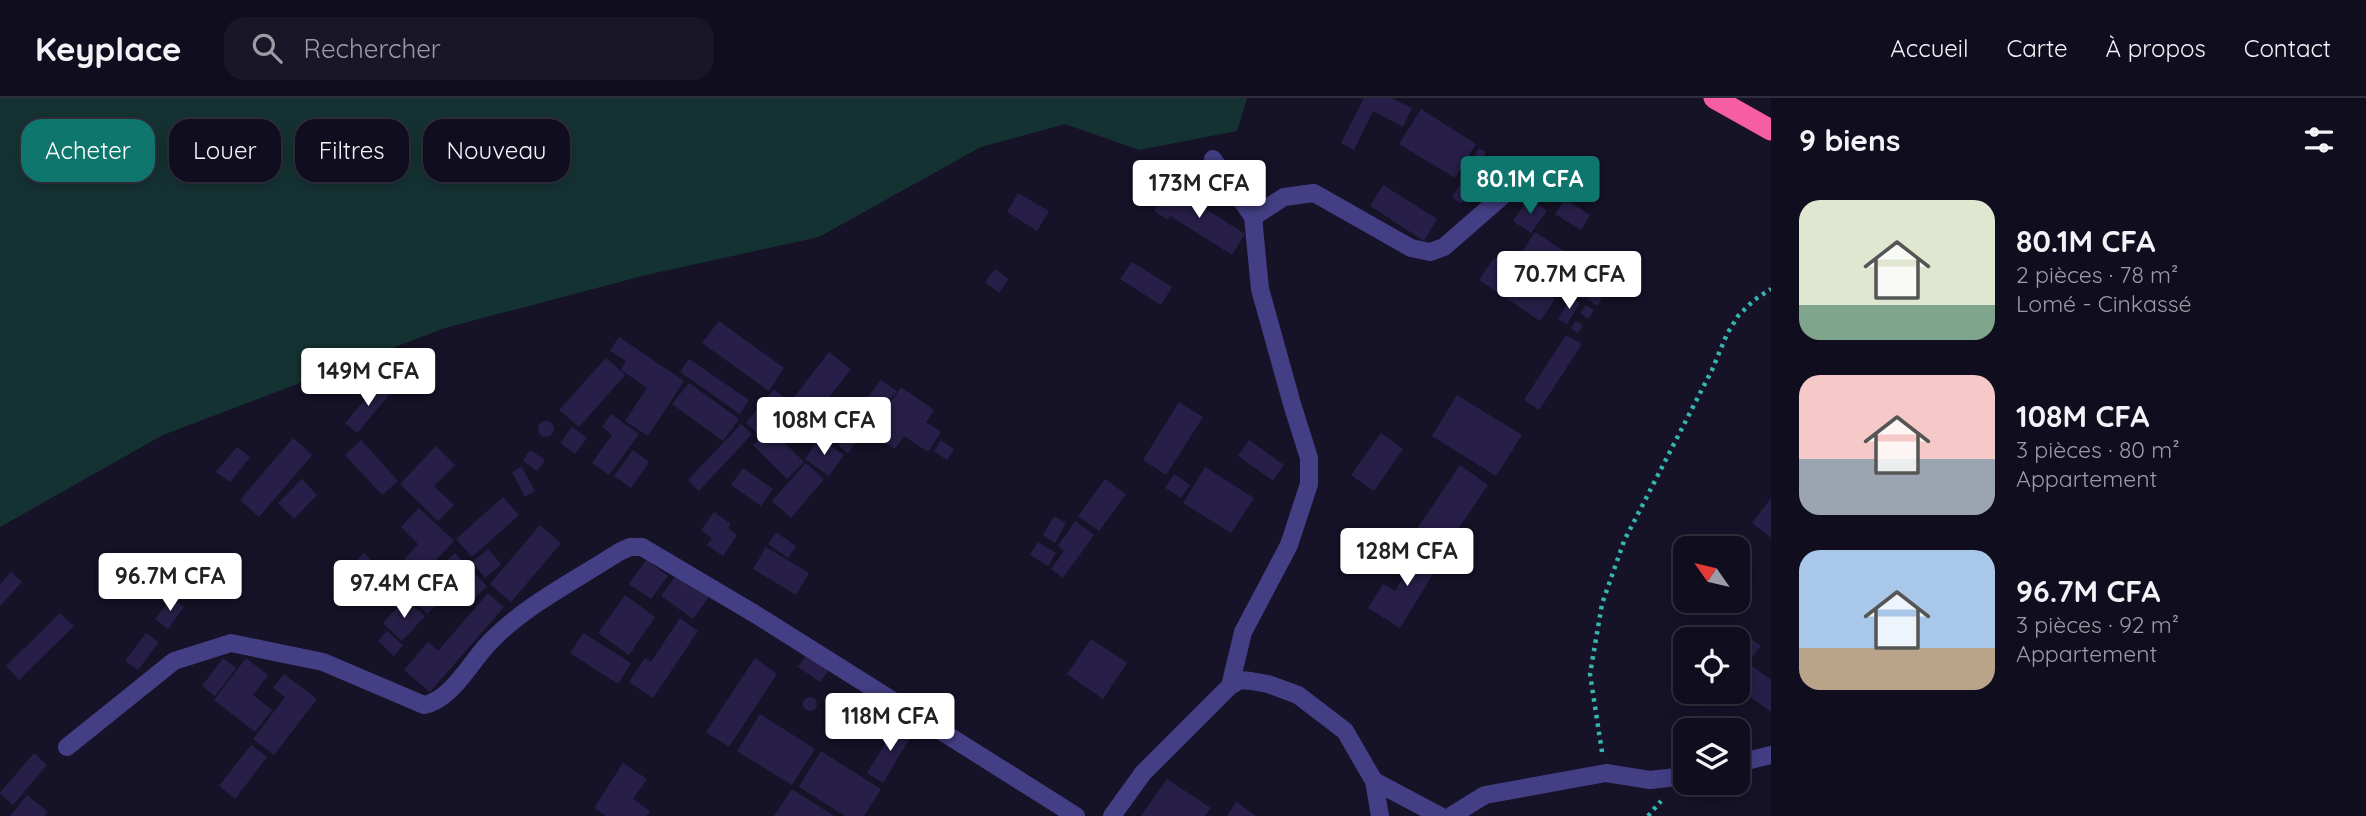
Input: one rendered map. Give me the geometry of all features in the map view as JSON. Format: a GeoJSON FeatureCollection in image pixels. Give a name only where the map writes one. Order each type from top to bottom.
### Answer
{"type":"FeatureCollection","features":[{"type":"Feature","properties":{"kind":"highway"},"geometry":{"type":"LineString","coordinates":[[1714,98],[1771,130]]}},
{"type":"Feature","properties":{"kind":"street"},"geometry":{"type":"LineString","coordinates":[[1213,159],[1253,217],[1260,289],[1309,458],[1308,484],[1289,545],[1243,632],[1230,686]]}},
{"type":"Feature","properties":{"kind":"street"},"geometry":{"type":"LineString","coordinates":[[1253,217],[1284,197],[1314,193],[1411,248],[1430,252],[1444,247],[1515,185]]}},
{"type":"Feature","properties":{"kind":"street"},"geometry":{"type":"LineString","coordinates":[[67,747],[174,661],[231,643],[323,662],[424,705],[437,702],[490,642],[513,622],[619,552],[630,547],[642,547],[755,614],[1076,816]]}},
{"type":"Feature","properties":{"kind":"street"},"geometry":{"type":"LineString","coordinates":[[1112,816],[1143,773],[1230,686],[1240,680],[1268,684],[1298,695],[1345,732],[1374,781],[1380,816]]}},
{"type":"Feature","properties":{"kind":"street"},"geometry":{"type":"LineString","coordinates":[[1750,760],[1771,755]]}},
{"type":"Feature","properties":{"kind":"street"},"geometry":{"type":"LineString","coordinates":[[1451,816],[1485,795],[1606,773],[1650,780],[1673,777]]}},
{"type":"Feature","properties":{"kind":"street"},"geometry":{"type":"LineString","coordinates":[[1374,781],[1440,816]]}},
{"type":"Feature","properties":{"kind":"path"},"geometry":{"type":"LineString","coordinates":[[1606,773],[1590,674],[1602,604],[1624,541],[1712,370],[1727,334],[1738,316],[1754,300],[1771,289]]}},
{"type":"Feature","properties":{"kind":"green space"},"geometry":{"type":"Polygon","coordinates":[[[0,98],[1247,98],[1237,131],[1139,150],[1065,124],[981,147],[819,237],[646,275],[445,328],[163,435],[0,527],[0,98]]]}},
{"type":"Feature","properties":{"kind":"building"},"geometry":{"type":"Polygon","coordinates":[[[1364,98],[1391,98],[1412,108],[1403,127],[1373,111],[1354,150],[1341,143],[1364,98]]]}},
{"type":"Feature","properties":{"kind":"building"},"geometry":{"type":"Polygon","coordinates":[[[1421,109],[1476,144],[1455,178],[1399,144],[1421,109]]]}},
{"type":"Feature","properties":{"kind":"building"},"geometry":{"type":"Polygon","coordinates":[[[1479,148],[1486,152],[1476,167],[1470,163],[1479,148]]]}},
{"type":"Feature","properties":{"kind":"building"},"geometry":{"type":"Polygon","coordinates":[[[1542,182],[1556,190],[1547,204],[1534,195],[1542,182]]]}},
{"type":"Feature","properties":{"kind":"building"},"geometry":{"type":"Polygon","coordinates":[[[1461,183],[1471,190],[1461,204],[1452,197],[1461,183]]]}},
{"type":"Feature","properties":{"kind":"building"},"geometry":{"type":"Polygon","coordinates":[[[1383,185],[1437,219],[1424,241],[1370,206],[1383,185]]]}},
{"type":"Feature","properties":{"kind":"building"},"geometry":{"type":"Polygon","coordinates":[[[1170,186],[1245,234],[1232,255],[1170,216],[1168,220],[1154,211],[1170,186]]]}},
{"type":"Feature","properties":{"kind":"building"},"geometry":{"type":"Polygon","coordinates":[[[1018,193],[1049,211],[1037,231],[1007,212],[1018,193]]]}},
{"type":"Feature","properties":{"kind":"building"},"geometry":{"type":"Polygon","coordinates":[[[1529,198],[1547,211],[1531,233],[1513,221],[1529,198]]]}},
{"type":"Feature","properties":{"kind":"building"},"geometry":{"type":"Polygon","coordinates":[[[1565,199],[1590,215],[1581,230],[1555,214],[1565,199]]]}},
{"type":"Feature","properties":{"kind":"building"},"geometry":{"type":"Polygon","coordinates":[[[1535,232],[1578,260],[1570,273],[1554,262],[1546,273],[1519,256],[1535,232]]]}},
{"type":"Feature","properties":{"kind":"building"},"geometry":{"type":"Polygon","coordinates":[[[1494,258],[1555,299],[1540,321],[1479,280],[1494,258]]]}},
{"type":"Feature","properties":{"kind":"building"},"geometry":{"type":"Polygon","coordinates":[[[1132,262],[1172,287],[1161,305],[1120,279],[1132,262]]]}},
{"type":"Feature","properties":{"kind":"building"},"geometry":{"type":"Polygon","coordinates":[[[995,269],[1009,279],[999,293],[985,282],[995,269]]]}},
{"type":"Feature","properties":{"kind":"building"},"geometry":{"type":"Polygon","coordinates":[[[1579,284],[1588,291],[1583,299],[1573,292],[1579,284]]]}},
{"type":"Feature","properties":{"kind":"building"},"geometry":{"type":"Polygon","coordinates":[[[1591,292],[1602,298],[1597,306],[1587,299],[1591,292]]]}},
{"type":"Feature","properties":{"kind":"building"},"geometry":{"type":"Polygon","coordinates":[[[1571,298],[1580,303],[1567,324],[1558,319],[1571,298]]]}},
{"type":"Feature","properties":{"kind":"building"},"geometry":{"type":"Polygon","coordinates":[[[1586,305],[1594,310],[1588,319],[1580,313],[1586,305]]]}},
{"type":"Feature","properties":{"kind":"building"},"geometry":{"type":"Polygon","coordinates":[[[719,321],[784,368],[769,391],[702,343],[719,321]]]}},
{"type":"Feature","properties":{"kind":"building"},"geometry":{"type":"Polygon","coordinates":[[[1576,321],[1583,326],[1578,333],[1571,328],[1576,321]]]}},
{"type":"Feature","properties":{"kind":"building"},"geometry":{"type":"Polygon","coordinates":[[[1566,335],[1582,344],[1539,410],[1524,400],[1566,335]]]}},
{"type":"Feature","properties":{"kind":"building"},"geometry":{"type":"Polygon","coordinates":[[[619,337],[684,381],[648,436],[625,421],[647,388],[621,370],[626,361],[610,351],[619,337]]]}},
{"type":"Feature","properties":{"kind":"building"},"geometry":{"type":"Polygon","coordinates":[[[829,352],[851,369],[810,422],[788,405],[829,352]]]}},
{"type":"Feature","properties":{"kind":"building"},"geometry":{"type":"Polygon","coordinates":[[[606,358],[625,375],[579,427],[559,410],[606,358]]]}},
{"type":"Feature","properties":{"kind":"building"},"geometry":{"type":"Polygon","coordinates":[[[689,359],[749,400],[740,414],[680,372],[689,359]]]}},
{"type":"Feature","properties":{"kind":"building"},"geometry":{"type":"Polygon","coordinates":[[[881,380],[897,391],[873,423],[863,416],[874,402],[868,397],[881,380]]]}},
{"type":"Feature","properties":{"kind":"building"},"geometry":{"type":"Polygon","coordinates":[[[689,383],[739,419],[723,441],[672,404],[689,383]]]}},
{"type":"Feature","properties":{"kind":"building"},"geometry":{"type":"Polygon","coordinates":[[[378,384],[390,394],[357,433],[345,423],[378,384]]]}},
{"type":"Feature","properties":{"kind":"building"},"geometry":{"type":"Polygon","coordinates":[[[901,387],[934,410],[926,422],[941,432],[928,452],[904,436],[895,449],[870,433],[901,387]]]}},
{"type":"Feature","properties":{"kind":"building"},"geometry":{"type":"Polygon","coordinates":[[[774,389],[786,399],[758,434],[746,423],[774,389]]]}},
{"type":"Feature","properties":{"kind":"building"},"geometry":{"type":"Polygon","coordinates":[[[1457,395],[1522,435],[1496,476],[1432,436],[1457,395]]]}},
{"type":"Feature","properties":{"kind":"building"},"geometry":{"type":"Polygon","coordinates":[[[1179,402],[1203,417],[1166,475],[1143,460],[1179,402]]]}},
{"type":"Feature","properties":{"kind":"building"},"geometry":{"type":"Polygon","coordinates":[[[611,414],[639,434],[609,475],[592,463],[612,435],[602,427],[611,414]]]}},
{"type":"Feature","properties":{"kind":"building"},"geometry":{"type":"Polygon","coordinates":[[[860,418],[869,426],[848,453],[838,445],[860,418]]]}},
{"type":"Feature","properties":{"kind":"building"},"geometry":{"type":"Polygon","coordinates":[[[543,421],[549,421],[554,429],[552,435],[543,437],[538,432],[538,426],[543,421]]]}},
{"type":"Feature","properties":{"kind":"building"},"geometry":{"type":"Polygon","coordinates":[[[741,424],[752,434],[699,491],[688,480],[741,424]]]}},
{"type":"Feature","properties":{"kind":"building"},"geometry":{"type":"Polygon","coordinates":[[[572,427],[587,438],[575,454],[560,443],[572,427]]]}},
{"type":"Feature","properties":{"kind":"building"},"geometry":{"type":"Polygon","coordinates":[[[770,428],[804,462],[787,479],[753,445],[770,428]]]}},
{"type":"Feature","properties":{"kind":"building"},"geometry":{"type":"Polygon","coordinates":[[[1381,433],[1403,449],[1374,491],[1351,475],[1381,433]]]}},
{"type":"Feature","properties":{"kind":"building"},"geometry":{"type":"Polygon","coordinates":[[[293,438],[312,455],[259,517],[240,500],[293,438]]]}},
{"type":"Feature","properties":{"kind":"building"},"geometry":{"type":"Polygon","coordinates":[[[819,438],[844,455],[829,476],[805,459],[819,438]]]}},
{"type":"Feature","properties":{"kind":"building"},"geometry":{"type":"Polygon","coordinates":[[[361,440],[398,481],[382,495],[345,455],[361,440]]]}},
{"type":"Feature","properties":{"kind":"building"},"geometry":{"type":"Polygon","coordinates":[[[941,440],[954,449],[947,460],[934,451],[941,440]]]}},
{"type":"Feature","properties":{"kind":"building"},"geometry":{"type":"Polygon","coordinates":[[[1249,440],[1284,465],[1273,481],[1238,456],[1249,440]]]}},
{"type":"Feature","properties":{"kind":"building"},"geometry":{"type":"Polygon","coordinates":[[[436,446],[455,465],[434,486],[454,505],[438,521],[400,484],[436,446]]]}},
{"type":"Feature","properties":{"kind":"building"},"geometry":{"type":"Polygon","coordinates":[[[237,447],[250,457],[230,482],[216,472],[237,447]]]}},
{"type":"Feature","properties":{"kind":"building"},"geometry":{"type":"Polygon","coordinates":[[[530,450],[545,460],[537,471],[523,461],[530,450]]]}},
{"type":"Feature","properties":{"kind":"building"},"geometry":{"type":"Polygon","coordinates":[[[633,450],[649,462],[631,488],[614,476],[633,450]]]}},
{"type":"Feature","properties":{"kind":"building"},"geometry":{"type":"Polygon","coordinates":[[[806,463],[824,479],[791,518],[772,501],[806,463]]]}},
{"type":"Feature","properties":{"kind":"building"},"geometry":{"type":"Polygon","coordinates":[[[1460,465],[1488,485],[1445,548],[1417,529],[1460,465]]]}},
{"type":"Feature","properties":{"kind":"building"},"geometry":{"type":"Polygon","coordinates":[[[522,467],[535,491],[525,497],[512,472],[522,467]]]}},
{"type":"Feature","properties":{"kind":"building"},"geometry":{"type":"Polygon","coordinates":[[[1205,467],[1254,498],[1231,533],[1183,503],[1205,467]]]}},
{"type":"Feature","properties":{"kind":"building"},"geometry":{"type":"Polygon","coordinates":[[[743,468],[773,489],[761,506],[731,485],[743,468]]]}},
{"type":"Feature","properties":{"kind":"building"},"geometry":{"type":"Polygon","coordinates":[[[1174,474],[1190,485],[1181,498],[1165,488],[1174,474]]]}},
{"type":"Feature","properties":{"kind":"building"},"geometry":{"type":"Polygon","coordinates":[[[302,479],[317,495],[294,519],[278,503],[302,479]]]}},
{"type":"Feature","properties":{"kind":"building"},"geometry":{"type":"Polygon","coordinates":[[[1105,479],[1126,494],[1099,531],[1078,516],[1105,479]]]}},
{"type":"Feature","properties":{"kind":"building"},"geometry":{"type":"Polygon","coordinates":[[[503,497],[519,515],[472,557],[456,539],[503,497]]]}},
{"type":"Feature","properties":{"kind":"building"},"geometry":{"type":"Polygon","coordinates":[[[1771,498],[1771,538],[1752,523],[1771,498]]]}},
{"type":"Feature","properties":{"kind":"building"},"geometry":{"type":"Polygon","coordinates":[[[419,508],[454,541],[418,579],[401,563],[418,544],[401,527],[419,508]]]}},
{"type":"Feature","properties":{"kind":"building"},"geometry":{"type":"Polygon","coordinates":[[[714,512],[731,524],[728,528],[737,535],[723,556],[707,545],[712,538],[701,530],[714,512]]]}},
{"type":"Feature","properties":{"kind":"building"},"geometry":{"type":"Polygon","coordinates":[[[1054,516],[1066,523],[1055,543],[1043,535],[1054,516]]]}},
{"type":"Feature","properties":{"kind":"building"},"geometry":{"type":"Polygon","coordinates":[[[1075,521],[1094,535],[1063,578],[1051,569],[1064,551],[1058,546],[1075,521]]]}},
{"type":"Feature","properties":{"kind":"building"},"geometry":{"type":"Polygon","coordinates":[[[540,525],[561,543],[511,602],[490,584],[540,525]]]}},
{"type":"Feature","properties":{"kind":"building"},"geometry":{"type":"Polygon","coordinates":[[[776,532],[796,546],[788,558],[768,544],[776,532]]]}},
{"type":"Feature","properties":{"kind":"building"},"geometry":{"type":"Polygon","coordinates":[[[1396,537],[1403,540],[1406,547],[1403,554],[1396,557],[1389,554],[1386,547],[1389,540],[1396,537]]]}},
{"type":"Feature","properties":{"kind":"building"},"geometry":{"type":"Polygon","coordinates":[[[1038,542],[1056,553],[1048,566],[1030,555],[1038,542]]]}},
{"type":"Feature","properties":{"kind":"building"},"geometry":{"type":"Polygon","coordinates":[[[1424,544],[1444,556],[1400,628],[1368,608],[1383,584],[1395,591],[1424,544]]]}},
{"type":"Feature","properties":{"kind":"building"},"geometry":{"type":"Polygon","coordinates":[[[766,547],[809,573],[796,595],[753,569],[766,547]]]}},
{"type":"Feature","properties":{"kind":"building"},"geometry":{"type":"Polygon","coordinates":[[[488,549],[501,564],[485,578],[472,562],[488,549]]]}},
{"type":"Feature","properties":{"kind":"building"},"geometry":{"type":"Polygon","coordinates":[[[364,553],[380,569],[370,580],[353,564],[364,553]]]}},
{"type":"Feature","properties":{"kind":"building"},"geometry":{"type":"Polygon","coordinates":[[[455,553],[487,586],[468,605],[452,589],[427,614],[410,596],[455,553]]]}},
{"type":"Feature","properties":{"kind":"building"},"geometry":{"type":"Polygon","coordinates":[[[646,560],[668,576],[651,599],[629,584],[646,560]]]}},
{"type":"Feature","properties":{"kind":"building"},"geometry":{"type":"Polygon","coordinates":[[[405,569],[417,582],[408,590],[396,578],[405,569]]]}},
{"type":"Feature","properties":{"kind":"building"},"geometry":{"type":"Polygon","coordinates":[[[11,572],[22,582],[0,606],[0,584],[11,572]]]}},
{"type":"Feature","properties":{"kind":"building"},"geometry":{"type":"Polygon","coordinates":[[[677,574],[709,597],[693,619],[661,596],[677,574]]]}},
{"type":"Feature","properties":{"kind":"building"},"geometry":{"type":"Polygon","coordinates":[[[383,584],[389,584],[393,591],[389,598],[383,598],[379,594],[379,588],[383,584]]]}},
{"type":"Feature","properties":{"kind":"building"},"geometry":{"type":"Polygon","coordinates":[[[488,593],[504,607],[430,692],[404,670],[428,642],[438,651],[488,593]]]}},
{"type":"Feature","properties":{"kind":"building"},"geometry":{"type":"Polygon","coordinates":[[[625,595],[655,617],[629,655],[598,633],[625,595]]]}},
{"type":"Feature","properties":{"kind":"building"},"geometry":{"type":"Polygon","coordinates":[[[172,598],[184,607],[168,629],[155,619],[172,598]]]}},
{"type":"Feature","properties":{"kind":"building"},"geometry":{"type":"Polygon","coordinates":[[[405,599],[425,616],[402,641],[383,623],[405,599]]]}},
{"type":"Feature","properties":{"kind":"building"},"geometry":{"type":"Polygon","coordinates":[[[60,613],[74,626],[19,680],[6,666],[60,613]]]}},
{"type":"Feature","properties":{"kind":"building"},"geometry":{"type":"Polygon","coordinates":[[[680,618],[698,631],[653,698],[629,682],[645,658],[651,662],[680,618]]]}},
{"type":"Feature","properties":{"kind":"building"},"geometry":{"type":"Polygon","coordinates":[[[387,631],[403,645],[394,656],[378,641],[387,631]]]}},
{"type":"Feature","properties":{"kind":"building"},"geometry":{"type":"Polygon","coordinates":[[[146,633],[159,642],[138,670],[125,661],[146,633]]]}},
{"type":"Feature","properties":{"kind":"building"},"geometry":{"type":"Polygon","coordinates":[[[583,633],[631,663],[618,684],[570,653],[583,633]]]}},
{"type":"Feature","properties":{"kind":"building"},"geometry":{"type":"Polygon","coordinates":[[[1750,638],[1761,646],[1752,658],[1750,657],[1750,638]]]}},
{"type":"Feature","properties":{"kind":"building"},"geometry":{"type":"Polygon","coordinates":[[[1091,639],[1127,663],[1103,699],[1067,674],[1091,639]]]}},
{"type":"Feature","properties":{"kind":"building"},"geometry":{"type":"Polygon","coordinates":[[[808,653],[830,669],[820,682],[798,667],[808,653]]]}},
{"type":"Feature","properties":{"kind":"building"},"geometry":{"type":"Polygon","coordinates":[[[223,658],[236,668],[215,696],[202,686],[223,658]]]}},
{"type":"Feature","properties":{"kind":"building"},"geometry":{"type":"Polygon","coordinates":[[[246,658],[268,675],[253,695],[272,710],[255,732],[214,700],[246,658]]]}},
{"type":"Feature","properties":{"kind":"building"},"geometry":{"type":"Polygon","coordinates":[[[755,658],[777,674],[729,747],[706,732],[755,658]]]}},
{"type":"Feature","properties":{"kind":"building"},"geometry":{"type":"Polygon","coordinates":[[[1750,664],[1771,680],[1771,712],[1750,697],[1750,664]]]}},
{"type":"Feature","properties":{"kind":"building"},"geometry":{"type":"Polygon","coordinates":[[[284,674],[317,699],[274,755],[253,739],[285,697],[273,688],[284,674]]]}},
{"type":"Feature","properties":{"kind":"building"},"geometry":{"type":"Polygon","coordinates":[[[807,697],[813,697],[817,704],[813,711],[807,711],[803,707],[803,701],[807,697]]]}},
{"type":"Feature","properties":{"kind":"building"},"geometry":{"type":"Polygon","coordinates":[[[760,714],[815,749],[792,785],[737,751],[760,714]]]}},
{"type":"Feature","properties":{"kind":"building"},"geometry":{"type":"Polygon","coordinates":[[[898,723],[913,733],[883,783],[867,773],[898,723]]]}},
{"type":"Feature","properties":{"kind":"building"},"geometry":{"type":"Polygon","coordinates":[[[251,745],[267,757],[235,799],[219,786],[251,745]]]}},
{"type":"Feature","properties":{"kind":"building"},"geometry":{"type":"Polygon","coordinates":[[[821,751],[881,789],[864,816],[845,816],[799,787],[821,751]]]}},
{"type":"Feature","properties":{"kind":"building"},"geometry":{"type":"Polygon","coordinates":[[[34,753],[47,765],[13,805],[0,793],[34,753]]]}},
{"type":"Feature","properties":{"kind":"building"},"geometry":{"type":"Polygon","coordinates":[[[623,763],[647,779],[633,799],[650,811],[647,816],[606,816],[594,808],[623,763]]]}},
{"type":"Feature","properties":{"kind":"building"},"geometry":{"type":"Polygon","coordinates":[[[1167,779],[1211,808],[1205,816],[1141,816],[1167,779]]]}},
{"type":"Feature","properties":{"kind":"building"},"geometry":{"type":"Polygon","coordinates":[[[792,789],[834,816],[774,816],[792,789]]]}},
{"type":"Feature","properties":{"kind":"building"},"geometry":{"type":"Polygon","coordinates":[[[27,795],[48,812],[45,816],[10,816],[27,795]]]}},
{"type":"Feature","properties":{"kind":"building"},"geometry":{"type":"Polygon","coordinates":[[[1236,802],[1256,816],[1227,816],[1236,802]]]}}]}
